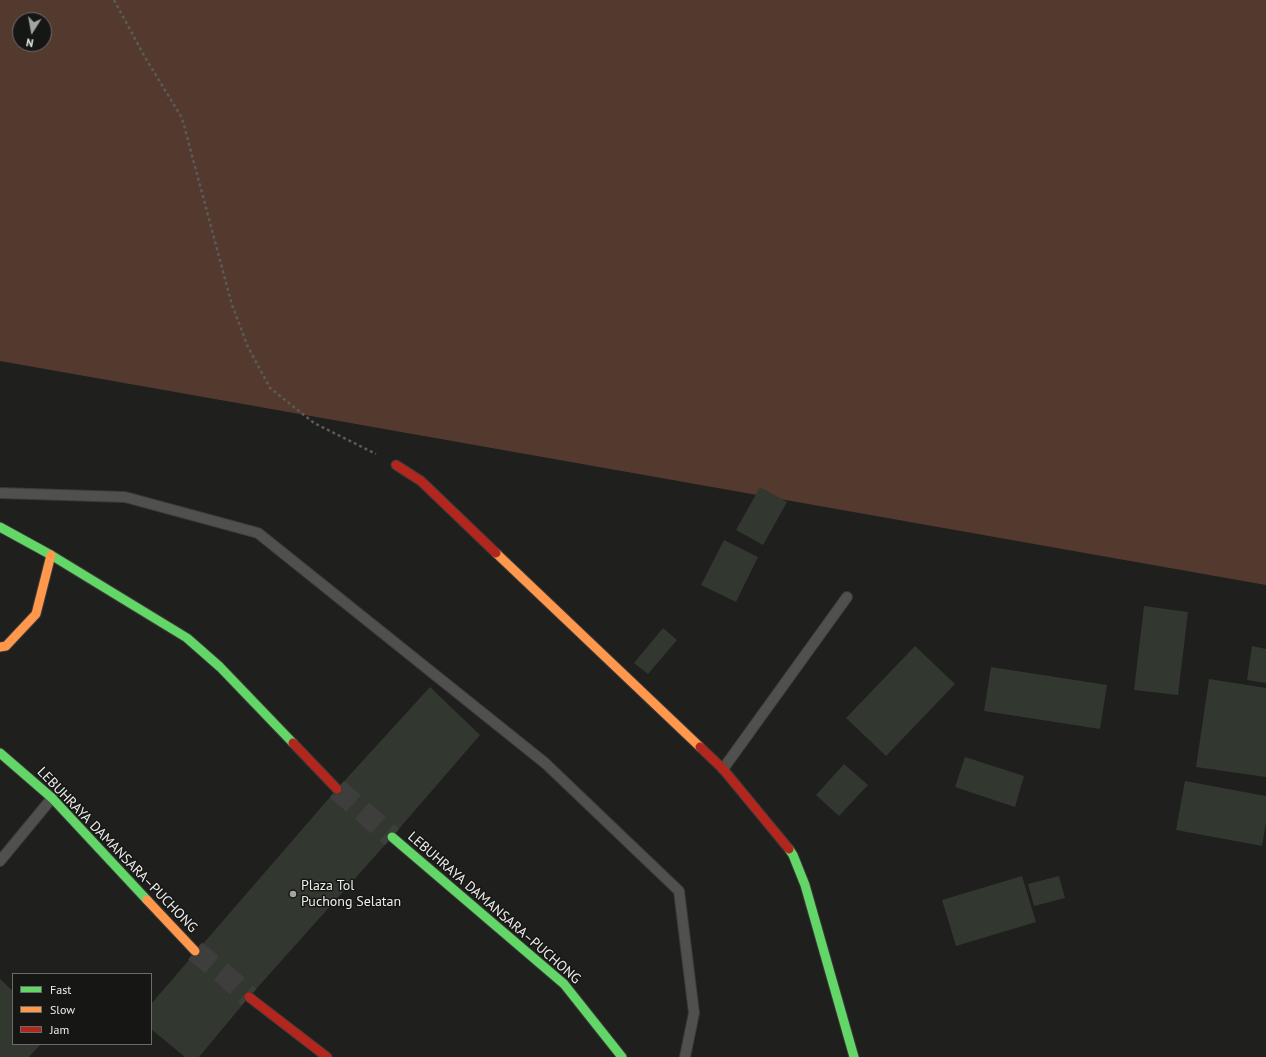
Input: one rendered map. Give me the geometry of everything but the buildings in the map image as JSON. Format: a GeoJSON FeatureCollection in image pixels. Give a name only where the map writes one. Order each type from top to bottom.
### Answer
{"type":"FeatureCollection","features":[{"type":"Feature","properties":{"kind":"main road"},"geometry":{"type":"LineString","coordinates":[[396,465],[421,481],[724,769],[793,855],[805,885],[854,1057]]}},
{"type":"Feature","properties":{"kind":"main road"},"geometry":{"type":"LineString","coordinates":[[0,527],[51,555],[187,638],[220,667],[337,789]]}},
{"type":"Feature","properties":{"kind":"main road"},"geometry":{"type":"LineString","coordinates":[[0,647],[6,646],[36,614],[51,555]]}},
{"type":"Feature","properties":{"kind":"main road","name":"LEBUHRAYA DAMANSARA–PUCHONG"},"geometry":{"type":"LineString","coordinates":[[0,753],[52,798],[196,951]]}},
{"type":"Feature","properties":{"kind":"main road","name":"LEBUHRAYA DAMANSARA–PUCHONG"},"geometry":{"type":"LineString","coordinates":[[392,837],[564,984],[622,1057]]}},
{"type":"Feature","properties":{"kind":"main road"},"geometry":{"type":"LineString","coordinates":[[249,998],[327,1057]]}},
{"type":"Feature","properties":{"kind":"lane"},"geometry":{"type":"LineString","coordinates":[[0,493],[125,496],[258,533],[545,763],[679,891],[694,1013],[684,1057]]}},
{"type":"Feature","properties":{"kind":"lane"},"geometry":{"type":"LineString","coordinates":[[724,769],[847,597]]}},
{"type":"Feature","properties":{"kind":"lane"},"geometry":{"type":"LineString","coordinates":[[0,861],[52,798]]}},
{"type":"Feature","properties":{"kind":"path"},"geometry":{"type":"LineString","coordinates":[[114,0],[146,58],[182,118],[232,305],[248,347],[270,388],[314,423],[396,465]]}},
{"type":"Feature","properties":{"kind":"shaded area"},"geometry":{"type":"Polygon","coordinates":[[[0,0],[1266,0],[1266,585],[0,361],[0,0]]]}},
{"type":"Feature","properties":{"kind":"tunnel"},"geometry":{"type":"LineString","coordinates":[[337,789],[392,837]]}},
{"type":"Feature","properties":{"kind":"tunnel"},"geometry":{"type":"LineString","coordinates":[[195,951],[249,997]]}},
{"type":"Feature","properties":{"kind":"traffic: fast"},"geometry":{"type":"LineString","coordinates":[[0,527],[51,555],[187,638],[220,667],[293,743]]}},
{"type":"Feature","properties":{"kind":"traffic: fast"},"geometry":{"type":"LineString","coordinates":[[0,753],[52,798],[147,900]]}},
{"type":"Feature","properties":{"kind":"traffic: fast"},"geometry":{"type":"LineString","coordinates":[[392,837],[564,984],[622,1057]]}},
{"type":"Feature","properties":{"kind":"traffic: fast"},"geometry":{"type":"LineString","coordinates":[[789,849],[793,855],[805,885],[854,1057]]}},
{"type":"Feature","properties":{"kind":"traffic: slow"},"geometry":{"type":"LineString","coordinates":[[496,553],[700,747]]}},
{"type":"Feature","properties":{"kind":"traffic: slow"},"geometry":{"type":"LineString","coordinates":[[0,647],[6,646],[36,614],[51,555]]}},
{"type":"Feature","properties":{"kind":"traffic: slow"},"geometry":{"type":"LineString","coordinates":[[147,900],[195,951]]}},
{"type":"Feature","properties":{"kind":"traffic: jam"},"geometry":{"type":"LineString","coordinates":[[396,465],[421,481],[496,553]]}},
{"type":"Feature","properties":{"kind":"traffic: jam"},"geometry":{"type":"LineString","coordinates":[[293,743],[337,789]]}},
{"type":"Feature","properties":{"kind":"traffic: jam"},"geometry":{"type":"LineString","coordinates":[[700,747],[723,769],[789,849]]}},
{"type":"Feature","properties":{"kind":"traffic: jam"},"geometry":{"type":"LineString","coordinates":[[249,997],[327,1057]]}},
{"type":"Feature","properties":{"kind":"place","name":"Plaza Tol Puchong Selatan"},"geometry":{"type":"Point","coordinates":[293,894]}}]}
